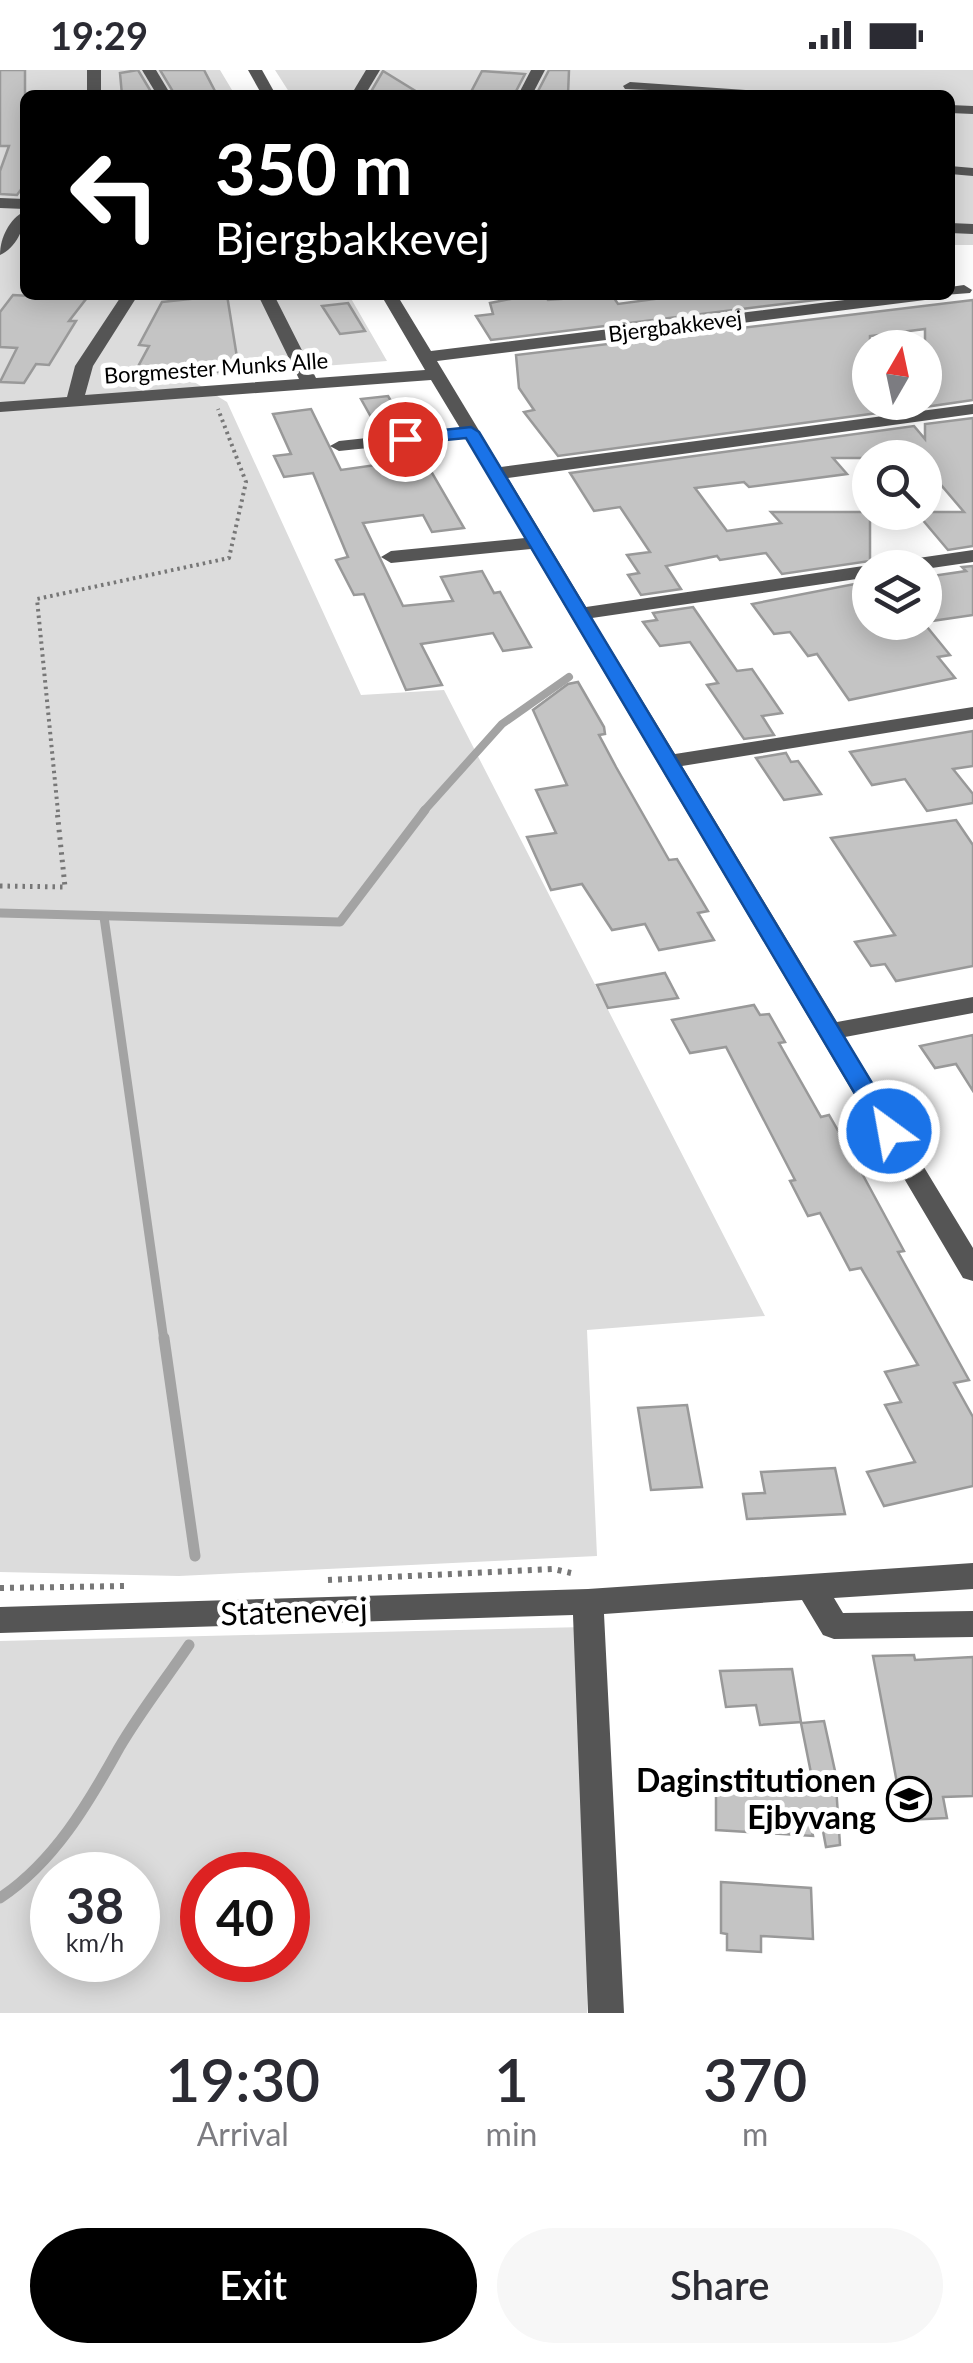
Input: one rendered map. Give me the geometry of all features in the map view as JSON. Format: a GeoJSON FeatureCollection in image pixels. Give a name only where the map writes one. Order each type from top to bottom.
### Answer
{"type":"FeatureCollection","features":[{"type":"Feature","properties":{"kind":"street"},"geometry":{"type":"LineString","coordinates":[[630,86],[688,90]]}},
{"type":"Feature","properties":{"kind":"street"},"geometry":{"type":"LineString","coordinates":[[0,250],[20,223]]}},
{"type":"Feature","properties":{"kind":"street"},"geometry":{"type":"LineString","coordinates":[[74,401],[84,366],[127,300]]}},
{"type":"Feature","properties":{"kind":"street"},"geometry":{"type":"LineString","coordinates":[[268,300],[310,384]]}},
{"type":"Feature","properties":{"kind":"street"},"geometry":{"type":"LineString","coordinates":[[392,300],[665,762],[973,1270]]}},
{"type":"Feature","properties":{"kind":"street","name":"Bjergbakkevej"},"geometry":{"type":"LineString","coordinates":[[430,365],[890,300]]}},
{"type":"Feature","properties":{"kind":"street","name":"Borgmester Munks Alle"},"geometry":{"type":"LineString","coordinates":[[0,407],[310,384],[430,365]]}},
{"type":"Feature","properties":{"kind":"street"},"geometry":{"type":"LineString","coordinates":[[494,474],[973,409]]}},
{"type":"Feature","properties":{"kind":"street"},"geometry":{"type":"LineString","coordinates":[[339,446],[471,432]]}},
{"type":"Feature","properties":{"kind":"street"},"geometry":{"type":"LineString","coordinates":[[391,557],[535,543]]}},
{"type":"Feature","properties":{"kind":"street"},"geometry":{"type":"LineString","coordinates":[[942,561],[973,556]]}},
{"type":"Feature","properties":{"kind":"street"},"geometry":{"type":"LineString","coordinates":[[577,614],[852,574]]}},
{"type":"Feature","properties":{"kind":"street"},"geometry":{"type":"LineString","coordinates":[[665,762],[973,713]]}},
{"type":"Feature","properties":{"kind":"street"},"geometry":{"type":"LineString","coordinates":[[827,1032],[973,1005]]}},
{"type":"Feature","properties":{"kind":"street","name":"Statenevej"},"geometry":{"type":"LineString","coordinates":[[0,1620],[588,1602],[973,1576]]}},
{"type":"Feature","properties":{"kind":"street"},"geometry":{"type":"LineString","coordinates":[[811,1587],[834,1626],[973,1624]]}},
{"type":"Feature","properties":{"kind":"street"},"geometry":{"type":"LineString","coordinates":[[588,1602],[606,2013]]}},
{"type":"Feature","properties":{"kind":"path"},"geometry":{"type":"LineString","coordinates":[[0,886],[65,888],[37,599],[229,558],[246,482],[211,391]]}},
{"type":"Feature","properties":{"kind":"shaded area"},"geometry":{"type":"Polygon","coordinates":[[[0,70],[220,70],[232,90],[20,90],[20,300],[352,300],[387,361],[186,377],[227,402],[361,695],[444,690],[765,1316],[587,1330],[597,1556],[179,1576],[0,1572],[0,70]]]}},
{"type":"Feature","properties":{"kind":"shaded area"},"geometry":{"type":"Polygon","coordinates":[[[275,70],[973,70],[973,245],[955,245],[955,90],[288,90],[275,70]]]}},
{"type":"Feature","properties":{"kind":"shaded area"},"geometry":{"type":"Polygon","coordinates":[[[585,1627],[587,2013],[0,2013],[0,1641],[585,1627]]]}},
{"type":"Feature","properties":{"kind":"building"},"geometry":{"type":"Polygon","coordinates":[[[0,70],[25,70],[25,90],[20,90],[17,195],[0,194],[0,171],[9,146],[0,146],[0,70]]]}},
{"type":"Feature","properties":{"kind":"building"},"geometry":{"type":"Polygon","coordinates":[[[138,70],[150,90],[122,90],[120,73],[138,70]]]}},
{"type":"Feature","properties":{"kind":"building"},"geometry":{"type":"Polygon","coordinates":[[[160,70],[204,70],[214,90],[172,90],[160,70]]]}},
{"type":"Feature","properties":{"kind":"building"},"geometry":{"type":"Polygon","coordinates":[[[549,70],[569,70],[568,90],[539,90],[549,70]]]}},
{"type":"Feature","properties":{"kind":"building"},"geometry":{"type":"Polygon","coordinates":[[[383,71],[414,90],[372,90],[383,71]]]}},
{"type":"Feature","properties":{"kind":"building"},"geometry":{"type":"Polygon","coordinates":[[[482,71],[525,74],[517,90],[472,90],[482,71]]]}},
{"type":"Feature","properties":{"kind":"building"},"geometry":{"type":"Polygon","coordinates":[[[13,295],[20,295],[20,300],[85,300],[69,321],[76,321],[49,365],[36,364],[24,383],[0,382],[17,348],[0,347],[0,312],[13,295]]]}},
{"type":"Feature","properties":{"kind":"building"},"geometry":{"type":"Polygon","coordinates":[[[228,300],[239,370],[217,372],[215,364],[171,367],[171,374],[133,376],[149,346],[139,345],[162,302],[228,300]]]}},
{"type":"Feature","properties":{"kind":"building"},"geometry":{"type":"Polygon","coordinates":[[[816,300],[491,340],[476,316],[493,314],[490,303],[816,300]]]}},
{"type":"Feature","properties":{"kind":"building"},"geometry":{"type":"Polygon","coordinates":[[[973,300],[973,400],[942,405],[942,330],[852,330],[852,416],[558,456],[524,412],[534,410],[519,388],[516,355],[973,300]]]}},
{"type":"Feature","properties":{"kind":"building"},"geometry":{"type":"Polygon","coordinates":[[[348,303],[365,331],[340,334],[322,306],[348,303]]]}},
{"type":"Feature","properties":{"kind":"building"},"geometry":{"type":"Polygon","coordinates":[[[388,396],[408,430],[380,433],[361,399],[388,396]]]}},
{"type":"Feature","properties":{"kind":"building"},"geometry":{"type":"Polygon","coordinates":[[[311,409],[341,470],[397,462],[390,450],[417,447],[464,528],[432,532],[423,515],[363,523],[403,606],[453,601],[441,577],[482,571],[494,593],[500,592],[531,647],[503,651],[493,633],[421,644],[442,685],[406,690],[364,594],[354,595],[336,560],[348,557],[313,473],[284,477],[274,456],[291,454],[273,414],[311,409]]]}},
{"type":"Feature","properties":{"kind":"building"},"geometry":{"type":"Polygon","coordinates":[[[973,418],[973,546],[948,550],[931,530],[942,530],[942,512],[964,512],[942,486],[942,440],[852,440],[852,458],[833,458],[847,474],[749,487],[744,482],[695,488],[727,531],[781,523],[771,512],[852,512],[852,530],[870,530],[870,550],[852,550],[852,564],[782,574],[766,553],[720,560],[717,556],[666,566],[681,589],[641,595],[628,575],[639,573],[627,555],[650,552],[620,507],[594,511],[570,473],[914,426],[925,439],[925,424],[973,418]]]}},
{"type":"Feature","properties":{"kind":"building"},"geometry":{"type":"Polygon","coordinates":[[[973,566],[973,615],[942,620],[942,575],[966,571],[962,567],[973,566]]]}},
{"type":"Feature","properties":{"kind":"building"},"geometry":{"type":"Polygon","coordinates":[[[852,585],[852,640],[938,640],[950,655],[938,657],[955,678],[849,700],[817,654],[808,656],[790,632],[774,634],[752,604],[852,585]]]}},
{"type":"Feature","properties":{"kind":"building"},"geometry":{"type":"Polygon","coordinates":[[[693,607],[737,671],[752,669],[782,713],[762,716],[774,735],[744,739],[707,685],[718,683],[690,642],[660,646],[643,622],[657,620],[653,613],[693,607]]]}},
{"type":"Feature","properties":{"kind":"building"},"geometry":{"type":"Polygon","coordinates":[[[578,682],[604,727],[605,734],[599,735],[616,767],[669,860],[677,859],[708,911],[698,913],[714,940],[659,950],[645,924],[612,930],[582,884],[551,890],[527,837],[556,833],[536,790],[567,785],[533,710],[568,684],[578,682]]]}},
{"type":"Feature","properties":{"kind":"building"},"geometry":{"type":"Polygon","coordinates":[[[973,731],[973,766],[953,769],[973,794],[973,803],[927,811],[905,779],[872,785],[850,752],[973,731]]]}},
{"type":"Feature","properties":{"kind":"building"},"geometry":{"type":"Polygon","coordinates":[[[786,753],[791,762],[798,761],[821,794],[784,800],[756,758],[786,753]]]}},
{"type":"Feature","properties":{"kind":"building"},"geometry":{"type":"Polygon","coordinates":[[[956,820],[973,845],[973,966],[896,981],[885,964],[871,966],[855,942],[895,935],[831,838],[956,820]]]}},
{"type":"Feature","properties":{"kind":"building"},"geometry":{"type":"Polygon","coordinates":[[[665,973],[678,998],[608,1008],[597,985],[665,973]]]}},
{"type":"Feature","properties":{"kind":"building"},"geometry":{"type":"Polygon","coordinates":[[[754,1005],[760,1015],[769,1014],[785,1042],[779,1043],[821,1117],[829,1115],[852,1155],[904,1251],[898,1252],[969,1380],[954,1383],[973,1417],[973,1486],[884,1506],[867,1472],[915,1462],[885,1405],[901,1402],[885,1372],[918,1365],[861,1268],[850,1270],[820,1213],[808,1216],[790,1181],[795,1180],[726,1047],[690,1053],[672,1020],[754,1005]]]}},
{"type":"Feature","properties":{"kind":"building"},"geometry":{"type":"Polygon","coordinates":[[[973,1035],[973,1091],[956,1064],[935,1068],[920,1046],[973,1035]]]}},
{"type":"Feature","properties":{"kind":"building"},"geometry":{"type":"Polygon","coordinates":[[[687,1405],[702,1487],[651,1490],[638,1408],[687,1405]]]}},
{"type":"Feature","properties":{"kind":"building"},"geometry":{"type":"Polygon","coordinates":[[[835,1468],[845,1514],[747,1519],[743,1494],[765,1493],[761,1472],[835,1468]]]}},
{"type":"Feature","properties":{"kind":"building"},"geometry":{"type":"Polygon","coordinates":[[[914,1655],[915,1660],[973,1657],[973,1796],[943,1797],[947,1818],[904,1820],[873,1656],[914,1655]]]}},
{"type":"Feature","properties":{"kind":"building"},"geometry":{"type":"Polygon","coordinates":[[[792,1669],[801,1722],[760,1725],[756,1705],[726,1707],[720,1671],[792,1669]]]}},
{"type":"Feature","properties":{"kind":"building"},"geometry":{"type":"Polygon","coordinates":[[[824,1721],[835,1771],[840,1845],[826,1847],[823,1831],[812,1831],[813,1836],[716,1830],[716,1783],[814,1788],[801,1723],[824,1721]]]}},
{"type":"Feature","properties":{"kind":"building"},"geometry":{"type":"Polygon","coordinates":[[[721,1882],[811,1888],[813,1939],[761,1936],[761,1952],[727,1950],[727,1934],[721,1933],[721,1882]]]}},
{"type":"Feature","properties":{"kind":"waterway"},"geometry":{"type":"LineString","coordinates":[[423,812],[502,724],[569,677]]}},
{"type":"Feature","properties":{"kind":"waterway"},"geometry":{"type":"LineString","coordinates":[[0,913],[340,922],[425,810]]}},
{"type":"Feature","properties":{"kind":"waterway"},"geometry":{"type":"LineString","coordinates":[[104,917],[164,1341]]}},
{"type":"Feature","properties":{"kind":"waterway"},"geometry":{"type":"LineString","coordinates":[[164,1338],[195,1556]]}},
{"type":"Feature","properties":{"kind":"waterway"},"geometry":{"type":"LineString","coordinates":[[0,1898],[37,1867],[68,1830],[189,1645]]}},
{"type":"Feature","properties":{"kind":"place","name":"Daginstitutionen Ejbyvang"},"geometry":{"type":"Point","coordinates":[909,1799]}},
{"type":"Feature","properties":{"kind":"route"},"geometry":{"type":"LineString","coordinates":[[405,439],[471,432],[889,1131]]}}]}
